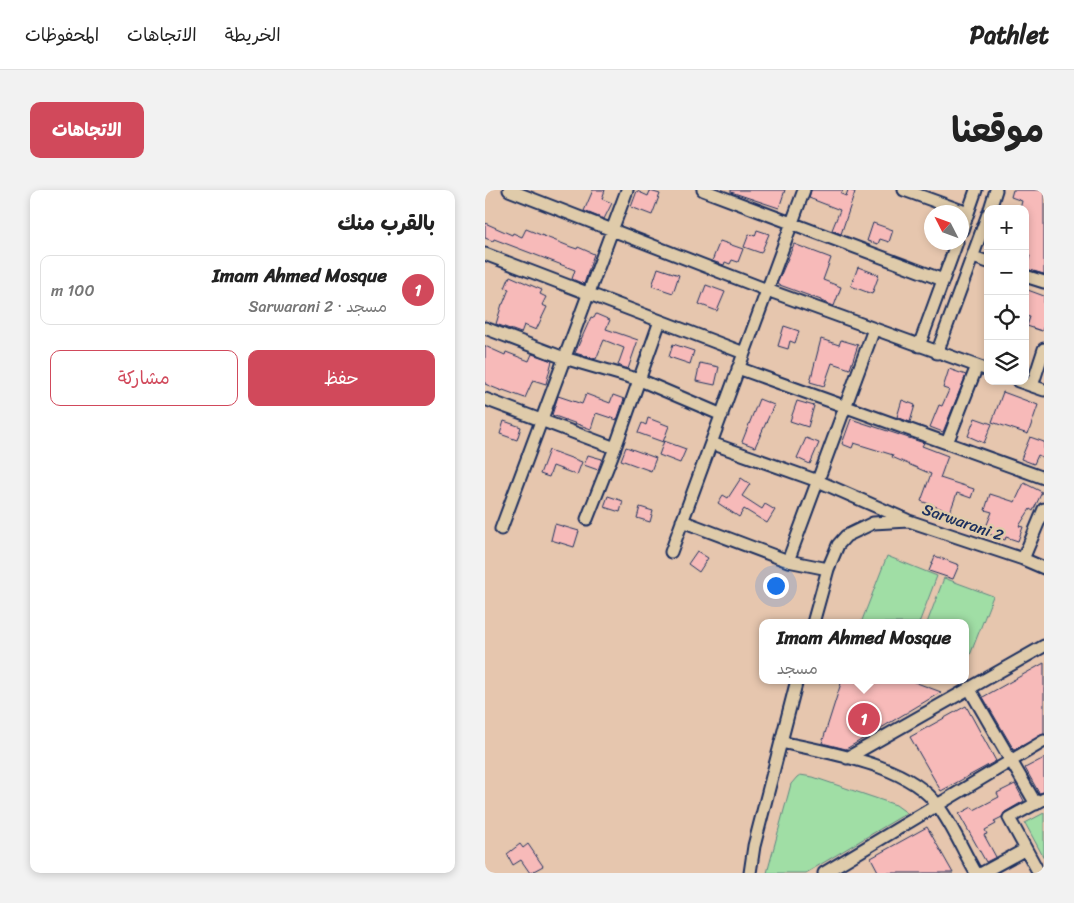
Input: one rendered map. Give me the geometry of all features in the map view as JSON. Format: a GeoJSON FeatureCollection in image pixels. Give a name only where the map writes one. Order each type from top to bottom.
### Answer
{"type":"FeatureCollection","features":[{"type":"Feature","properties":{"kind":"street"},"geometry":{"type":"LineString","coordinates":[[509,190],[767,290],[982,368],[947,443]]}},
{"type":"Feature","properties":{"kind":"street"},"geometry":{"type":"LineString","coordinates":[[501,529],[627,190]]}},
{"type":"Feature","properties":{"kind":"street"},"geometry":{"type":"LineString","coordinates":[[703,190],[943,280]]}},
{"type":"Feature","properties":{"kind":"street"},"geometry":{"type":"LineString","coordinates":[[671,552],[804,190]]}},
{"type":"Feature","properties":{"kind":"street"},"geometry":{"type":"LineString","coordinates":[[904,190],[945,205]]}},
{"type":"Feature","properties":{"kind":"street"},"geometry":{"type":"LineString","coordinates":[[969,208],[976,190]]}},
{"type":"Feature","properties":{"kind":"street"},"geometry":{"type":"LineString","coordinates":[[991,205],[996,190]]}},
{"type":"Feature","properties":{"kind":"street"},"geometry":{"type":"LineString","coordinates":[[937,353],[984,225]]}},
{"type":"Feature","properties":{"kind":"street"},"geometry":{"type":"LineString","coordinates":[[919,346],[954,250]]}},
{"type":"Feature","properties":{"kind":"street"},"geometry":{"type":"LineString","coordinates":[[485,254],[744,353]]}},
{"type":"Feature","properties":{"kind":"street"},"geometry":{"type":"LineString","coordinates":[[973,257],[984,261]]}},
{"type":"Feature","properties":{"kind":"street"},"geometry":{"type":"LineString","coordinates":[[1029,277],[1044,282]]}},
{"type":"Feature","properties":{"kind":"street"},"geometry":{"type":"LineString","coordinates":[[587,519],[615,448],[660,321]]}},
{"type":"Feature","properties":{"kind":"street"},"geometry":{"type":"LineString","coordinates":[[485,328],[564,358],[640,380],[721,414]]}},
{"type":"Feature","properties":{"kind":"street"},"geometry":{"type":"LineString","coordinates":[[788,561],[874,329]]}},
{"type":"Feature","properties":{"kind":"street"},"geometry":{"type":"LineString","coordinates":[[1032,386],[1044,349]]}},
{"type":"Feature","properties":{"kind":"street"},"geometry":{"type":"LineString","coordinates":[[738,368],[1044,478]]}},
{"type":"Feature","properties":{"kind":"street"},"geometry":{"type":"LineString","coordinates":[[1029,385],[1044,390]]}},
{"type":"Feature","properties":{"kind":"street"},"geometry":{"type":"LineString","coordinates":[[485,399],[615,448]]}},
{"type":"Feature","properties":{"kind":"street"},"geometry":{"type":"LineString","coordinates":[[711,442],[818,481],[909,521]]}},
{"type":"Feature","properties":{"kind":"street"},"geometry":{"type":"LineString","coordinates":[[1023,559],[1044,509]]}},
{"type":"Feature","properties":{"kind":"street"},"geometry":{"type":"LineString","coordinates":[[683,521],[788,561],[828,569]]}},
{"type":"Feature","properties":{"kind":"street","name":"Sarwarani 2"},"geometry":{"type":"LineString","coordinates":[[814,619],[828,569],[838,545],[846,536],[873,523],[909,521],[1023,559],[1044,568]]}},
{"type":"Feature","properties":{"kind":"street"},"geometry":{"type":"LineString","coordinates":[[847,758],[1044,646]]}},
{"type":"Feature","properties":{"kind":"street"},"geometry":{"type":"LineString","coordinates":[[750,873],[753,846],[796,684]]}},
{"type":"Feature","properties":{"kind":"street"},"geometry":{"type":"LineString","coordinates":[[969,688],[1011,761],[1040,802],[1009,818],[1039,873]]}},
{"type":"Feature","properties":{"kind":"street"},"geometry":{"type":"LineString","coordinates":[[781,742],[869,763],[915,783],[938,805],[976,873]]}},
{"type":"Feature","properties":{"kind":"street"},"geometry":{"type":"LineString","coordinates":[[824,873],[1044,742]]}},
{"type":"Feature","properties":{"kind":"street"},"geometry":{"type":"LineString","coordinates":[[982,873],[1026,849]]}},
{"type":"Feature","properties":{"kind":"green space"},"geometry":{"type":"Polygon","coordinates":[[[887,556],[937,576],[921,619],[863,619],[887,556]]]}},
{"type":"Feature","properties":{"kind":"green space"},"geometry":{"type":"Polygon","coordinates":[[[944,578],[993,596],[969,658],[969,619],[929,619],[944,578]]]}},
{"type":"Feature","properties":{"kind":"green space"},"geometry":{"type":"Polygon","coordinates":[[[800,775],[813,777],[896,805],[907,813],[806,873],[767,873],[791,784],[800,775]]]}},
{"type":"Feature","properties":{"kind":"green space"},"geometry":{"type":"Polygon","coordinates":[[[1044,813],[1044,858],[1025,823],[1044,813]]]}},
{"type":"Feature","properties":{"kind":"building"},"geometry":{"type":"Polygon","coordinates":[[[593,190],[605,190],[602,199],[612,203],[604,219],[584,211],[593,190]]]}},
{"type":"Feature","properties":{"kind":"building"},"geometry":{"type":"Polygon","coordinates":[[[731,190],[785,190],[779,208],[731,192],[731,190]]]}},
{"type":"Feature","properties":{"kind":"building"},"geometry":{"type":"Polygon","coordinates":[[[811,190],[843,190],[841,194],[846,196],[848,190],[855,192],[841,234],[832,230],[840,210],[809,198],[811,190]]]}},
{"type":"Feature","properties":{"kind":"building"},"geometry":{"type":"Polygon","coordinates":[[[1013,190],[1044,190],[1044,274],[1029,270],[1029,205],[1021,205],[1022,201],[1011,197],[1013,190]]]}},
{"type":"Feature","properties":{"kind":"building"},"geometry":{"type":"Polygon","coordinates":[[[637,191],[648,196],[650,191],[660,194],[652,215],[631,207],[637,191]]]}},
{"type":"Feature","properties":{"kind":"building"},"geometry":{"type":"Polygon","coordinates":[[[485,223],[512,235],[513,233],[522,237],[526,229],[594,254],[584,284],[572,279],[575,270],[494,239],[493,241],[485,238],[485,223]]]}},
{"type":"Feature","properties":{"kind":"building"},"geometry":{"type":"Polygon","coordinates":[[[873,223],[893,230],[889,242],[880,239],[878,244],[867,241],[873,223]]]}},
{"type":"Feature","properties":{"kind":"building"},"geometry":{"type":"Polygon","coordinates":[[[757,230],[769,234],[761,253],[744,247],[749,234],[755,236],[757,230]]]}},
{"type":"Feature","properties":{"kind":"building"},"geometry":{"type":"Polygon","coordinates":[[[720,241],[743,249],[738,262],[732,260],[730,264],[725,262],[724,265],[712,261],[720,241]]]}},
{"type":"Feature","properties":{"kind":"building"},"geometry":{"type":"Polygon","coordinates":[[[794,244],[831,258],[823,280],[841,287],[834,306],[777,284],[794,244]]]}},
{"type":"Feature","properties":{"kind":"building"},"geometry":{"type":"Polygon","coordinates":[[[858,267],[879,275],[872,294],[851,286],[858,267]]]}},
{"type":"Feature","properties":{"kind":"building"},"geometry":{"type":"Polygon","coordinates":[[[658,268],[679,275],[673,293],[652,286],[658,268]]]}},
{"type":"Feature","properties":{"kind":"building"},"geometry":{"type":"Polygon","coordinates":[[[510,276],[542,290],[540,294],[546,297],[542,305],[547,307],[536,330],[524,325],[521,333],[496,324],[509,289],[505,288],[510,276]]]}},
{"type":"Feature","properties":{"kind":"building"},"geometry":{"type":"Polygon","coordinates":[[[706,285],[725,292],[717,311],[699,304],[706,285]]]}},
{"type":"Feature","properties":{"kind":"building"},"geometry":{"type":"Polygon","coordinates":[[[1029,290],[1044,296],[1044,325],[1042,331],[1029,327],[1029,290]]]}},
{"type":"Feature","properties":{"kind":"building"},"geometry":{"type":"Polygon","coordinates":[[[596,314],[610,320],[606,329],[638,340],[628,369],[618,365],[624,348],[604,340],[596,359],[575,353],[591,317],[594,318],[596,314]]]}},
{"type":"Feature","properties":{"kind":"building"},"geometry":{"type":"Polygon","coordinates":[[[784,326],[799,331],[795,343],[790,341],[788,349],[778,346],[784,326]]]}},
{"type":"Feature","properties":{"kind":"building"},"geometry":{"type":"Polygon","coordinates":[[[821,339],[839,345],[841,340],[858,345],[850,369],[832,363],[824,386],[810,382],[821,339]]]}},
{"type":"Feature","properties":{"kind":"building"},"geometry":{"type":"Polygon","coordinates":[[[673,344],[694,351],[690,364],[669,357],[673,344]]]}},
{"type":"Feature","properties":{"kind":"building"},"geometry":{"type":"Polygon","coordinates":[[[485,346],[505,355],[506,352],[529,361],[532,354],[552,361],[546,384],[533,380],[525,398],[485,384],[485,346]]]}},
{"type":"Feature","properties":{"kind":"building"},"geometry":{"type":"Polygon","coordinates":[[[700,363],[719,367],[715,385],[696,381],[700,363]]]}},
{"type":"Feature","properties":{"kind":"building"},"geometry":{"type":"Polygon","coordinates":[[[949,369],[966,375],[943,432],[930,427],[939,405],[942,406],[949,390],[943,388],[949,369]]]}},
{"type":"Feature","properties":{"kind":"building"},"geometry":{"type":"Polygon","coordinates":[[[1003,392],[1038,405],[1028,434],[992,422],[1003,392]]]}},
{"type":"Feature","properties":{"kind":"building"},"geometry":{"type":"Polygon","coordinates":[[[586,394],[610,403],[613,395],[624,399],[617,420],[596,413],[591,429],[552,415],[558,396],[582,404],[586,394]]]}},
{"type":"Feature","properties":{"kind":"building"},"geometry":{"type":"Polygon","coordinates":[[[759,399],[774,405],[755,447],[742,442],[759,399]]]}},
{"type":"Feature","properties":{"kind":"building"},"geometry":{"type":"Polygon","coordinates":[[[902,400],[915,405],[910,422],[897,417],[902,400]]]}},
{"type":"Feature","properties":{"kind":"building"},"geometry":{"type":"Polygon","coordinates":[[[797,401],[814,406],[808,427],[790,421],[797,401]]]}},
{"type":"Feature","properties":{"kind":"building"},"geometry":{"type":"Polygon","coordinates":[[[648,418],[669,426],[663,442],[638,433],[642,423],[646,425],[648,418]]]}},
{"type":"Feature","properties":{"kind":"building"},"geometry":{"type":"Polygon","coordinates":[[[975,418],[992,424],[984,443],[968,436],[975,418]]]}},
{"type":"Feature","properties":{"kind":"building"},"geometry":{"type":"Polygon","coordinates":[[[851,419],[924,443],[922,446],[948,456],[940,478],[974,489],[971,498],[957,493],[950,512],[921,501],[931,474],[892,457],[893,455],[854,443],[852,448],[842,444],[851,419]]]}},
{"type":"Feature","properties":{"kind":"building"},"geometry":{"type":"Polygon","coordinates":[[[504,421],[521,427],[517,440],[500,434],[504,421]]]}},
{"type":"Feature","properties":{"kind":"building"},"geometry":{"type":"Polygon","coordinates":[[[1030,437],[1044,442],[1044,458],[1038,455],[1034,464],[1021,459],[1030,437]]]}},
{"type":"Feature","properties":{"kind":"building"},"geometry":{"type":"Polygon","coordinates":[[[806,438],[819,443],[810,464],[797,458],[806,438]]]}},
{"type":"Feature","properties":{"kind":"building"},"geometry":{"type":"Polygon","coordinates":[[[664,441],[686,449],[680,463],[659,455],[664,441]]]}},
{"type":"Feature","properties":{"kind":"building"},"geometry":{"type":"Polygon","coordinates":[[[626,447],[656,458],[651,471],[621,460],[626,447]]]}},
{"type":"Feature","properties":{"kind":"building"},"geometry":{"type":"Polygon","coordinates":[[[549,450],[582,462],[577,475],[553,466],[549,477],[540,474],[549,450]]]}},
{"type":"Feature","properties":{"kind":"building"},"geometry":{"type":"Polygon","coordinates":[[[588,455],[602,459],[598,470],[584,465],[588,455]]]}},
{"type":"Feature","properties":{"kind":"building"},"geometry":{"type":"Polygon","coordinates":[[[741,478],[750,484],[742,496],[762,509],[765,504],[775,510],[767,523],[744,509],[739,517],[718,503],[723,495],[728,498],[741,478]]]}},
{"type":"Feature","properties":{"kind":"building"},"geometry":{"type":"Polygon","coordinates":[[[1024,483],[1042,492],[1033,511],[1030,509],[1019,526],[1023,527],[1018,541],[1006,537],[1005,540],[984,532],[992,512],[985,510],[990,494],[1015,502],[1024,483]]]}},
{"type":"Feature","properties":{"kind":"building"},"geometry":{"type":"Polygon","coordinates":[[[608,496],[623,501],[620,512],[604,507],[608,496]]]}},
{"type":"Feature","properties":{"kind":"building"},"geometry":{"type":"Polygon","coordinates":[[[640,507],[653,511],[650,522],[637,518],[640,507]]]}},
{"type":"Feature","properties":{"kind":"building"},"geometry":{"type":"Polygon","coordinates":[[[555,524],[579,531],[574,547],[551,540],[555,524]]]}},
{"type":"Feature","properties":{"kind":"building"},"geometry":{"type":"Polygon","coordinates":[[[697,551],[708,558],[699,572],[688,564],[697,551]]]}},
{"type":"Feature","properties":{"kind":"building"},"geometry":{"type":"Polygon","coordinates":[[[935,556],[959,565],[953,579],[929,571],[935,556]]]}},
{"type":"Feature","properties":{"kind":"building"},"geometry":{"type":"Polygon","coordinates":[[[1044,663],[1044,734],[1014,750],[983,697],[1044,663]]]}},
{"type":"Feature","properties":{"kind":"building"},"geometry":{"type":"Polygon","coordinates":[[[841,684],[920,684],[941,692],[846,749],[822,743],[841,684]]]}},
{"type":"Feature","properties":{"kind":"building"},"geometry":{"type":"Polygon","coordinates":[[[966,706],[996,761],[941,791],[910,737],[966,706]]]}},
{"type":"Feature","properties":{"kind":"building"},"geometry":{"type":"Polygon","coordinates":[[[1044,758],[1044,792],[1039,793],[1025,768],[1044,758]]]}},
{"type":"Feature","properties":{"kind":"building"},"geometry":{"type":"Polygon","coordinates":[[[1015,784],[1024,801],[1005,812],[1002,817],[994,821],[996,824],[985,830],[987,834],[984,835],[996,857],[986,862],[959,814],[972,807],[974,810],[999,797],[997,793],[1015,784]]]}},
{"type":"Feature","properties":{"kind":"building"},"geometry":{"type":"Polygon","coordinates":[[[927,827],[953,873],[879,873],[871,858],[927,827]]]}},
{"type":"Feature","properties":{"kind":"building"},"geometry":{"type":"Polygon","coordinates":[[[520,844],[523,848],[528,844],[543,866],[530,873],[521,860],[513,865],[507,854],[520,844]]]}},
{"type":"Feature","properties":{"kind":"place","name":"Imam Ahmed Mosque"},"geometry":{"type":"Point","coordinates":[864,719]}}]}
